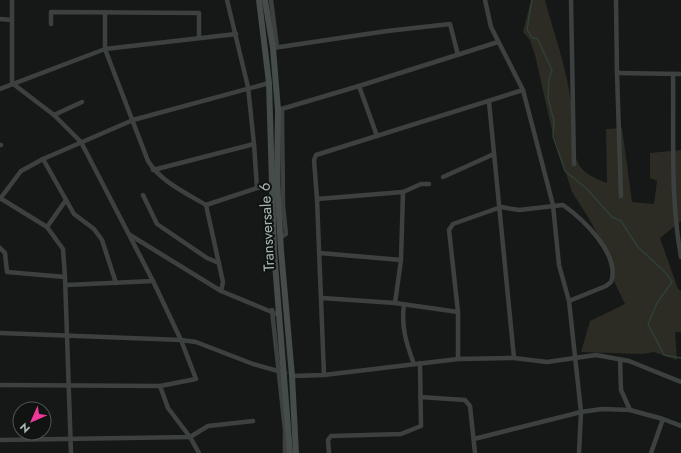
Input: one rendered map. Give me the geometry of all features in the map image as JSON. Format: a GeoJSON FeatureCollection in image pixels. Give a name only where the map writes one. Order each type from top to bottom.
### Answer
{"type":"FeatureCollection","features":[{"type":"Feature","properties":{"kind":"main road","name":"Transversale 6"},"geometry":{"type":"LineString","coordinates":[[259,0],[269,83],[274,251],[285,373],[286,420],[290,453]]}},
{"type":"Feature","properties":{"kind":"main road","name":"Transversale 6"},"geometry":{"type":"LineString","coordinates":[[265,0],[275,47],[280,109],[280,238],[292,376],[296,453]]}},
{"type":"Feature","properties":{"kind":"street"},"geometry":{"type":"LineString","coordinates":[[12,0],[12,83]]}},
{"type":"Feature","properties":{"kind":"street"},"geometry":{"type":"LineString","coordinates":[[227,0],[248,87],[257,188]]}},
{"type":"Feature","properties":{"kind":"street"},"geometry":{"type":"LineString","coordinates":[[272,0],[275,47],[387,31],[450,24],[458,55]]}},
{"type":"Feature","properties":{"kind":"street"},"geometry":{"type":"LineString","coordinates":[[485,0],[490,26],[523,90],[553,205],[559,265],[568,302],[581,412],[579,453]]}},
{"type":"Feature","properties":{"kind":"street"},"geometry":{"type":"LineString","coordinates":[[571,0],[574,164]]}},
{"type":"Feature","properties":{"kind":"street"},"geometry":{"type":"LineString","coordinates":[[616,0],[621,196]]}},
{"type":"Feature","properties":{"kind":"street"},"geometry":{"type":"LineString","coordinates":[[51,24],[51,12],[199,13],[199,38]]}},
{"type":"Feature","properties":{"kind":"street"},"geometry":{"type":"LineString","coordinates":[[105,12],[105,49],[148,161],[162,178],[206,205],[223,282],[221,291]]}},
{"type":"Feature","properties":{"kind":"street"},"geometry":{"type":"LineString","coordinates":[[0,19],[12,20]]}},
{"type":"Feature","properties":{"kind":"street"},"geometry":{"type":"LineString","coordinates":[[0,89],[12,83],[105,49],[236,34]]}},
{"type":"Feature","properties":{"kind":"street"},"geometry":{"type":"LineString","coordinates":[[280,109],[359,86],[498,42]]}},
{"type":"Feature","properties":{"kind":"street"},"geometry":{"type":"LineString","coordinates":[[617,73],[681,74]]}},
{"type":"Feature","properties":{"kind":"street"},"geometry":{"type":"LineString","coordinates":[[673,74],[674,172],[677,235],[681,257]]}},
{"type":"Feature","properties":{"kind":"street"},"geometry":{"type":"LineString","coordinates":[[0,386],[160,386],[196,379],[181,340],[153,281],[81,142],[54,115],[12,83]]}},
{"type":"Feature","properties":{"kind":"street"},"geometry":{"type":"LineString","coordinates":[[71,453],[66,334],[66,285],[63,249],[48,226],[0,198],[22,171],[43,159],[81,142],[133,120],[248,87],[269,83]]}},
{"type":"Feature","properties":{"kind":"street"},"geometry":{"type":"LineString","coordinates":[[359,86],[377,136]]}},
{"type":"Feature","properties":{"kind":"street"},"geometry":{"type":"LineString","coordinates":[[324,375],[318,199],[314,160],[316,155],[489,102],[523,90]]}},
{"type":"Feature","properties":{"kind":"street"},"geometry":{"type":"LineString","coordinates":[[54,115],[82,102]]}},
{"type":"Feature","properties":{"kind":"street"},"geometry":{"type":"LineString","coordinates":[[489,102],[501,208],[514,358]]}},
{"type":"Feature","properties":{"kind":"street"},"geometry":{"type":"LineString","coordinates":[[154,170],[254,144]]}},
{"type":"Feature","properties":{"kind":"street"},"geometry":{"type":"LineString","coordinates":[[443,177],[494,154]]}},
{"type":"Feature","properties":{"kind":"street"},"geometry":{"type":"LineString","coordinates":[[43,159],[74,214],[94,230],[102,240],[116,283]]}},
{"type":"Feature","properties":{"kind":"street"},"geometry":{"type":"LineString","coordinates":[[674,172],[681,172]]}},
{"type":"Feature","properties":{"kind":"street"},"geometry":{"type":"LineString","coordinates":[[318,199],[403,192],[422,184],[429,184]]}},
{"type":"Feature","properties":{"kind":"street"},"geometry":{"type":"LineString","coordinates":[[206,205],[257,188],[271,186]]}},
{"type":"Feature","properties":{"kind":"street"},"geometry":{"type":"LineString","coordinates":[[395,303],[401,260],[403,192]]}},
{"type":"Feature","properties":{"kind":"street"},"geometry":{"type":"LineString","coordinates":[[143,195],[158,224],[207,258],[219,262]]}},
{"type":"Feature","properties":{"kind":"street"},"geometry":{"type":"LineString","coordinates":[[48,226],[66,200]]}},
{"type":"Feature","properties":{"kind":"street"},"geometry":{"type":"LineString","coordinates":[[458,359],[458,312],[449,230],[453,224],[501,208],[519,210],[553,205],[564,205],[578,215],[593,231],[605,248],[612,273],[611,282],[606,286],[568,302]]}},
{"type":"Feature","properties":{"kind":"street"},"geometry":{"type":"LineString","coordinates":[[128,234],[221,291],[272,310],[279,315]]}},
{"type":"Feature","properties":{"kind":"street"},"geometry":{"type":"LineString","coordinates":[[0,248],[5,253],[6,272],[65,277]]}},
{"type":"Feature","properties":{"kind":"street"},"geometry":{"type":"LineString","coordinates":[[320,254],[401,260]]}},
{"type":"Feature","properties":{"kind":"street"},"geometry":{"type":"LineString","coordinates":[[66,285],[153,281]]}},
{"type":"Feature","properties":{"kind":"street"},"geometry":{"type":"LineString","coordinates":[[322,298],[395,303],[458,312]]}},
{"type":"Feature","properties":{"kind":"street"},"geometry":{"type":"LineString","coordinates":[[404,304],[402,319],[405,341],[414,364]]}},
{"type":"Feature","properties":{"kind":"street"},"geometry":{"type":"LineString","coordinates":[[272,310],[278,370],[286,420]]}},
{"type":"Feature","properties":{"kind":"street"},"geometry":{"type":"LineString","coordinates":[[0,333],[66,334],[196,342],[253,364],[285,373]]}},
{"type":"Feature","properties":{"kind":"street"},"geometry":{"type":"LineString","coordinates":[[292,376],[324,375],[458,359],[514,358],[547,362],[596,355],[629,361],[681,382]]}},
{"type":"Feature","properties":{"kind":"street"},"geometry":{"type":"LineString","coordinates":[[620,359],[621,390],[630,410]]}},
{"type":"Feature","properties":{"kind":"street"},"geometry":{"type":"LineString","coordinates":[[328,453],[328,440],[331,436],[401,434],[421,426],[420,363]]}},
{"type":"Feature","properties":{"kind":"street"},"geometry":{"type":"LineString","coordinates":[[160,386],[168,408],[190,437],[199,453]]}},
{"type":"Feature","properties":{"kind":"street"},"geometry":{"type":"LineString","coordinates":[[420,397],[465,400],[470,406],[475,453]]}},
{"type":"Feature","properties":{"kind":"street"},"geometry":{"type":"LineString","coordinates":[[474,439],[602,408],[630,410],[663,419],[681,426]]}},
{"type":"Feature","properties":{"kind":"street"},"geometry":{"type":"LineString","coordinates":[[651,453],[663,419]]}},
{"type":"Feature","properties":{"kind":"street"},"geometry":{"type":"LineString","coordinates":[[0,440],[190,437],[208,426],[253,421]]}},
{"type":"Feature","properties":{"kind":"street"},"geometry":{"type":"LineString","coordinates":[[285,453],[287,429]]}},
{"type":"Feature","properties":{"kind":"shaded area"},"geometry":{"type":"Polygon","coordinates":[[[531,0],[545,0],[569,90],[573,149],[578,163],[583,170],[591,176],[607,183],[606,129],[622,128],[632,202],[654,204],[657,181],[650,178],[650,153],[681,150],[681,221],[660,238],[678,289],[681,291],[681,332],[675,332],[677,360],[654,352],[642,354],[581,352],[590,321],[625,304],[613,279],[605,250],[590,220],[572,192],[551,126],[535,55],[530,40],[523,32],[531,0]]]}},
{"type":"Feature","properties":{"kind":"waterway"},"geometry":{"type":"LineString","coordinates":[[532,0],[527,29],[532,38],[537,38],[552,70],[549,79],[548,98],[554,121],[553,136],[565,171],[586,188],[612,217],[621,221],[638,247],[667,274],[672,282],[657,303],[648,324],[664,355],[681,358]]}}]}
